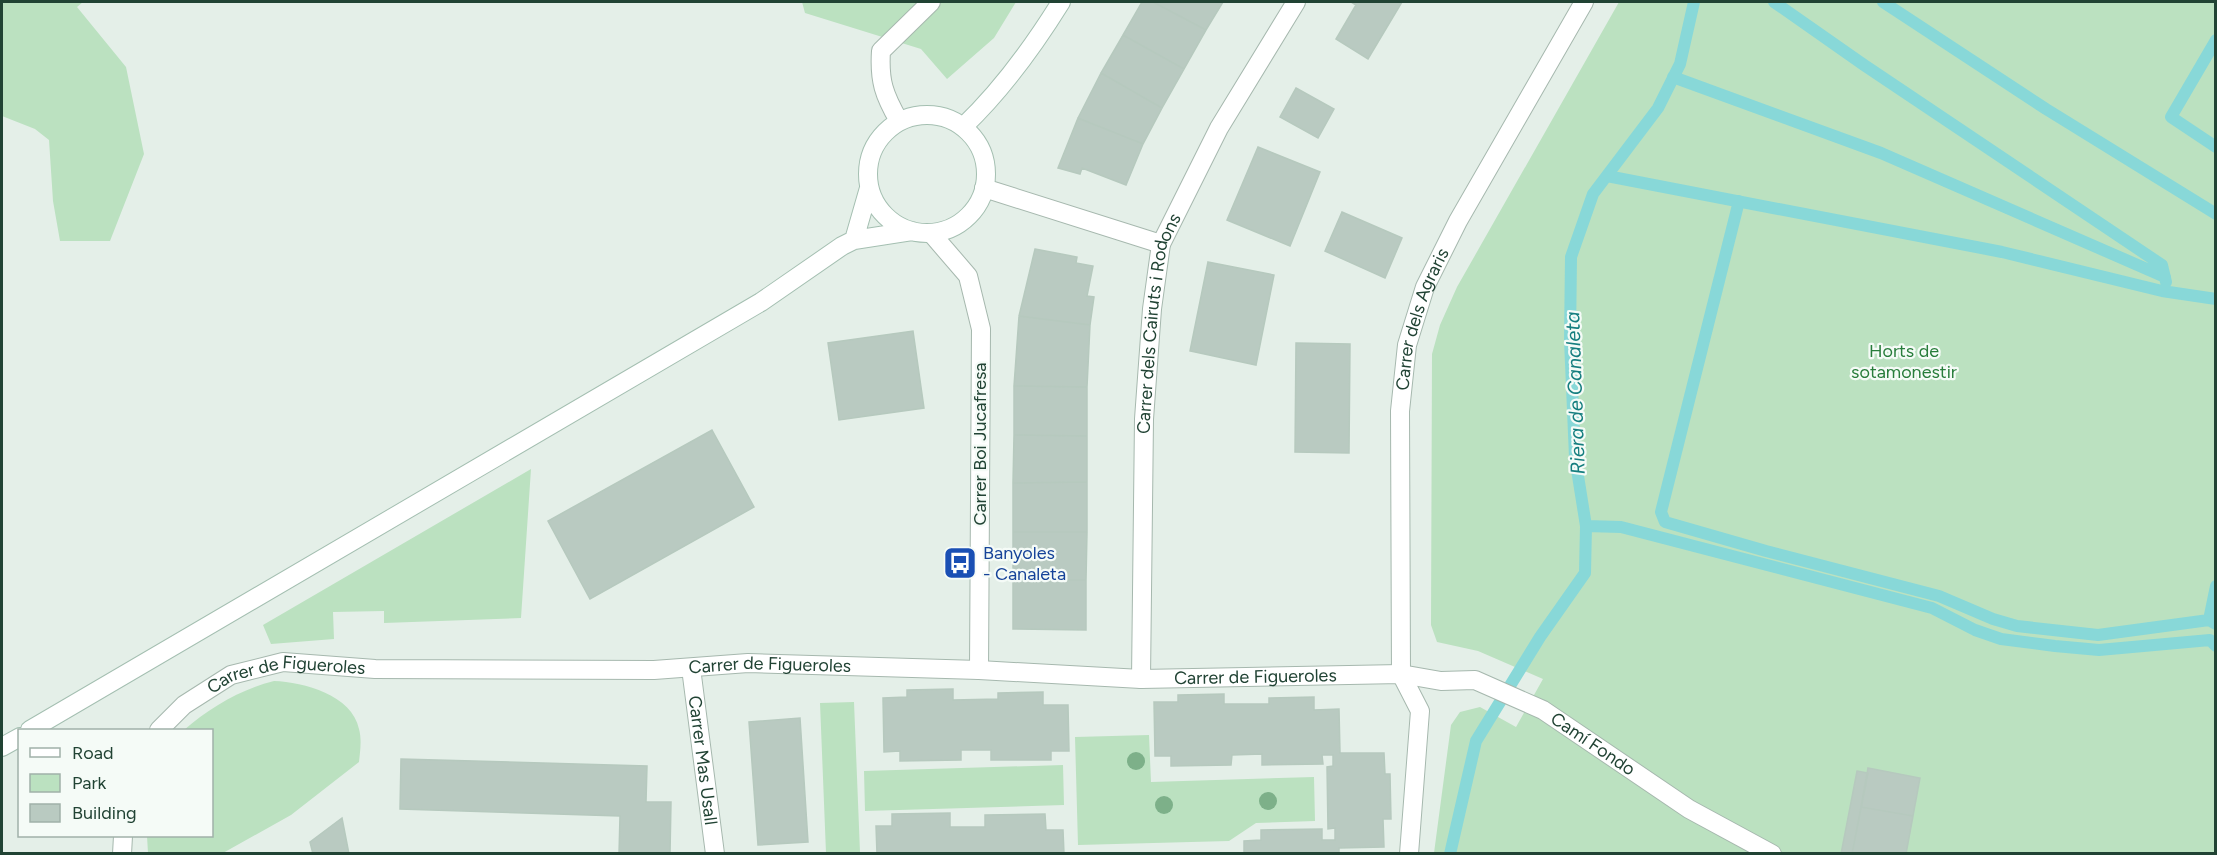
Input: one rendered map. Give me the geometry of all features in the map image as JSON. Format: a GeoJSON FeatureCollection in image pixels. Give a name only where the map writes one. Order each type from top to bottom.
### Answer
{"type":"FeatureCollection","features":[{"type":"Feature","properties":{"kind":"street"},"geometry":{"type":"LineString","coordinates":[[899,121],[884,96],[880,69],[881,51],[931,2]]}},
{"type":"Feature","properties":{"kind":"street"},"geometry":{"type":"LineString","coordinates":[[963,127],[991,100],[1018,67],[1061,2]]}},
{"type":"Feature","properties":{"kind":"street","name":"Carrer dels Cairuts i Rodons"},"geometry":{"type":"LineString","coordinates":[[1141,679],[1144,419],[1152,309],[1161,244],[1219,128],[1296,2]]}},
{"type":"Feature","properties":{"kind":"street","name":"Carrer dels Agraris"},"geometry":{"type":"LineString","coordinates":[[1401,674],[1400,411],[1407,345],[1425,287],[1458,221],[1584,2]]}},
{"type":"Feature","properties":{"kind":"street"},"geometry":{"type":"LineString","coordinates":[[32,729],[761,302],[854,240],[943,231],[965,219],[980,200],[986,175],[982,154],[973,136],[949,118],[932,114],[915,115],[899,121],[886,130],[870,157],[869,188],[854,240]]}},
{"type":"Feature","properties":{"kind":"street"},"geometry":{"type":"LineString","coordinates":[[869,188],[885,216],[922,232]]}},
{"type":"Feature","properties":{"kind":"street"},"geometry":{"type":"LineString","coordinates":[[984,188],[1161,244]]}},
{"type":"Feature","properties":{"kind":"street","name":"Carrer Boi Jucafresa"},"geometry":{"type":"LineString","coordinates":[[922,232],[968,276],[981,328],[979,670]]}},
{"type":"Feature","properties":{"kind":"street","name":"Carrer de Figueroles"},"geometry":{"type":"LineString","coordinates":[[160,729],[184,705],[231,675],[283,662],[375,669],[691,668],[748,663],[979,670],[1141,679],[1401,674]]}},
{"type":"Feature","properties":{"kind":"street","name":"Carrer Mas Usall"},"geometry":{"type":"LineString","coordinates":[[691,668],[715,854]]}},
{"type":"Feature","properties":{"kind":"street"},"geometry":{"type":"LineString","coordinates":[[1401,674],[1420,711],[1409,854]]}},
{"type":"Feature","properties":{"kind":"street","name":"Camí Fondo"},"geometry":{"type":"LineString","coordinates":[[1401,674],[1441,681],[1475,680],[1543,710],[1689,809],[1772,854]]}},
{"type":"Feature","properties":{"kind":"street"},"geometry":{"type":"LineString","coordinates":[[2,747],[18,738]]}},
{"type":"Feature","properties":{"kind":"street"},"geometry":{"type":"LineString","coordinates":[[122,854],[123,837]]}},
{"type":"Feature","properties":{"kind":"green space"},"geometry":{"type":"Polygon","coordinates":[[[2,2],[83,2],[77,7],[126,67],[144,154],[110,241],[60,241],[53,201],[49,140],[35,129],[2,116],[2,2]]]}},
{"type":"Feature","properties":{"kind":"green space"},"geometry":{"type":"Polygon","coordinates":[[[802,2],[1016,2],[994,38],[947,79],[921,49],[805,13],[802,2]]]}},
{"type":"Feature","properties":{"kind":"green space","name":"Horts de sotamonestir"},"geometry":{"type":"Polygon","coordinates":[[[1619,2],[2215,2],[2215,853],[1434,853],[1451,725],[1460,712],[1480,707],[1516,727],[1543,679],[1478,651],[1437,642],[1431,625],[1432,354],[1440,325],[1457,287],[1619,2]]]}},
{"type":"Feature","properties":{"kind":"green space"},"geometry":{"type":"Polygon","coordinates":[[[531,469],[521,618],[384,623],[384,611],[333,612],[334,639],[271,644],[263,625],[531,469]]]}},
{"type":"Feature","properties":{"kind":"green space"},"geometry":{"type":"Polygon","coordinates":[[[274,681],[299,684],[325,693],[347,707],[355,717],[359,729],[361,742],[359,762],[291,815],[223,853],[148,853],[147,837],[213,837],[213,729],[185,729],[226,700],[274,681]]]}},
{"type":"Feature","properties":{"kind":"green space"},"geometry":{"type":"Polygon","coordinates":[[[854,702],[860,852],[826,853],[820,703],[854,702]]]}},
{"type":"Feature","properties":{"kind":"green space"},"geometry":{"type":"Polygon","coordinates":[[[1149,735],[1151,782],[1314,777],[1315,821],[1256,823],[1229,841],[1078,845],[1075,737],[1149,735]]]}},
{"type":"Feature","properties":{"kind":"green space"},"geometry":{"type":"Polygon","coordinates":[[[1063,765],[1064,805],[865,811],[864,771],[1063,765]]]}},
{"type":"Feature","properties":{"kind":"building"},"geometry":{"type":"Polygon","coordinates":[[[1142,2],[1153,2],[1206,30],[1184,69],[1123,35],[1142,2]]]}},
{"type":"Feature","properties":{"kind":"building"},"geometry":{"type":"Polygon","coordinates":[[[1153,2],[1223,2],[1206,30],[1153,2]]]}},
{"type":"Feature","properties":{"kind":"building"},"geometry":{"type":"Polygon","coordinates":[[[1351,2],[1402,2],[1368,59],[1336,39],[1356,5],[1351,2]]]}},
{"type":"Feature","properties":{"kind":"building"},"geometry":{"type":"Polygon","coordinates":[[[1123,35],[1184,69],[1162,108],[1101,73],[1123,35]]]}},
{"type":"Feature","properties":{"kind":"building"},"geometry":{"type":"Polygon","coordinates":[[[1101,73],[1162,108],[1143,144],[1078,118],[1101,73]]]}},
{"type":"Feature","properties":{"kind":"building"},"geometry":{"type":"Polygon","coordinates":[[[1296,88],[1334,109],[1318,138],[1280,117],[1296,88]]]}},
{"type":"Feature","properties":{"kind":"building"},"geometry":{"type":"Polygon","coordinates":[[[1078,118],[1143,144],[1126,185],[1082,168],[1080,174],[1058,168],[1078,118]]]}},
{"type":"Feature","properties":{"kind":"building"},"geometry":{"type":"Polygon","coordinates":[[[1258,147],[1320,172],[1290,246],[1227,220],[1258,147]]]}},
{"type":"Feature","properties":{"kind":"building"},"geometry":{"type":"Polygon","coordinates":[[[1342,212],[1402,238],[1385,278],[1325,251],[1342,212]]]}},
{"type":"Feature","properties":{"kind":"building"},"geometry":{"type":"Polygon","coordinates":[[[1035,249],[1077,257],[1076,263],[1093,266],[1087,296],[1094,297],[1090,325],[1019,316],[1035,249]]]}},
{"type":"Feature","properties":{"kind":"building"},"geometry":{"type":"Polygon","coordinates":[[[1208,262],[1274,275],[1256,365],[1190,351],[1208,262]]]}},
{"type":"Feature","properties":{"kind":"building"},"geometry":{"type":"Polygon","coordinates":[[[1019,316],[1090,325],[1087,387],[1014,386],[1019,316]]]}},
{"type":"Feature","properties":{"kind":"building"},"geometry":{"type":"Polygon","coordinates":[[[913,331],[924,408],[839,420],[828,343],[913,331]]]}},
{"type":"Feature","properties":{"kind":"building"},"geometry":{"type":"Polygon","coordinates":[[[1296,343],[1350,344],[1349,453],[1295,452],[1296,343]]]}},
{"type":"Feature","properties":{"kind":"building"},"geometry":{"type":"Polygon","coordinates":[[[1014,386],[1087,387],[1087,436],[1014,435],[1014,386]]]}},
{"type":"Feature","properties":{"kind":"building"},"geometry":{"type":"Polygon","coordinates":[[[712,430],[754,507],[590,599],[548,521],[712,430]]]}},
{"type":"Feature","properties":{"kind":"building"},"geometry":{"type":"Polygon","coordinates":[[[1014,435],[1087,436],[1087,482],[1013,483],[1014,435]]]}},
{"type":"Feature","properties":{"kind":"building"},"geometry":{"type":"Polygon","coordinates":[[[1087,482],[1087,532],[1013,532],[1013,483],[1087,482]]]}},
{"type":"Feature","properties":{"kind":"building"},"geometry":{"type":"Polygon","coordinates":[[[1013,532],[1087,532],[1086,580],[1013,580],[1013,532]]]}},
{"type":"Feature","properties":{"kind":"building"},"geometry":{"type":"Polygon","coordinates":[[[1013,580],[1086,580],[1086,630],[1013,629],[1013,580]]]}},
{"type":"Feature","properties":{"kind":"building"},"geometry":{"type":"Polygon","coordinates":[[[953,689],[953,700],[998,699],[998,693],[1043,692],[1043,705],[1068,705],[1069,751],[1051,751],[1051,760],[991,760],[991,750],[961,750],[961,760],[900,761],[900,751],[884,752],[883,698],[907,697],[907,690],[953,689]]]}},
{"type":"Feature","properties":{"kind":"building"},"geometry":{"type":"Polygon","coordinates":[[[1224,694],[1224,704],[1269,704],[1269,698],[1314,697],[1314,710],[1339,709],[1340,753],[1384,753],[1385,774],[1390,774],[1391,819],[1383,819],[1384,847],[1339,848],[1339,854],[1244,854],[1244,841],[1261,840],[1261,830],[1322,829],[1322,840],[1335,840],[1335,828],[1328,829],[1327,767],[1333,766],[1333,755],[1322,755],[1323,764],[1262,765],[1262,754],[1232,755],[1231,765],[1171,766],[1171,756],[1155,756],[1154,702],[1178,702],[1178,695],[1224,694]]]}},
{"type":"Feature","properties":{"kind":"building"},"geometry":{"type":"Polygon","coordinates":[[[800,718],[808,842],[758,845],[749,722],[800,718]]]}},
{"type":"Feature","properties":{"kind":"building"},"geometry":{"type":"Polygon","coordinates":[[[401,759],[647,766],[646,802],[671,802],[670,854],[619,854],[620,816],[400,809],[401,759]]]}},
{"type":"Feature","properties":{"kind":"building"},"geometry":{"type":"Polygon","coordinates":[[[1868,768],[1920,778],[1913,816],[1861,807],[1868,768]]]}},
{"type":"Feature","properties":{"kind":"building"},"geometry":{"type":"Polygon","coordinates":[[[1857,771],[1868,773],[1852,854],[1841,854],[1857,771]]]}},
{"type":"Feature","properties":{"kind":"building"},"geometry":{"type":"Polygon","coordinates":[[[1861,807],[1913,816],[1906,854],[1852,854],[1861,807]]]}},
{"type":"Feature","properties":{"kind":"building"},"geometry":{"type":"Polygon","coordinates":[[[950,813],[950,827],[985,827],[985,815],[1045,814],[1046,830],[1063,830],[1064,854],[877,854],[876,826],[892,826],[892,814],[950,813]]]}},
{"type":"Feature","properties":{"kind":"building"},"geometry":{"type":"Polygon","coordinates":[[[342,818],[349,854],[313,854],[310,842],[342,818]]]}},
{"type":"Feature","properties":{"kind":"waterway","name":"Riera de Canaleta"},"geometry":{"type":"LineString","coordinates":[[1450,854],[1476,741],[1540,637],[1585,573],[1586,526],[1575,457],[1570,340],[1571,257],[1593,194],[1658,108],[1680,64],[1694,2]]}},
{"type":"Feature","properties":{"kind":"waterway"},"geometry":{"type":"LineString","coordinates":[[1774,2],[2162,265],[2166,282]]}},
{"type":"Feature","properties":{"kind":"waterway"},"geometry":{"type":"LineString","coordinates":[[1883,2],[2046,109],[2216,214]]}},
{"type":"Feature","properties":{"kind":"waterway"},"geometry":{"type":"LineString","coordinates":[[2216,40],[2171,117],[2216,147]]}},
{"type":"Feature","properties":{"kind":"waterway"},"geometry":{"type":"LineString","coordinates":[[1673,77],[1881,153],[2165,277]]}},
{"type":"Feature","properties":{"kind":"waterway"},"geometry":{"type":"LineString","coordinates":[[1607,176],[2002,252],[2162,291],[2216,299]]}},
{"type":"Feature","properties":{"kind":"waterway"},"geometry":{"type":"LineString","coordinates":[[1739,201],[1661,512],[1665,522],[1939,596],[1993,619],[2017,626],[2098,635],[2209,620],[2216,624]]}},
{"type":"Feature","properties":{"kind":"waterway"},"geometry":{"type":"LineString","coordinates":[[1586,526],[1621,527],[1932,608],[1975,630],[2001,639],[2099,650],[2210,640],[2216,646]]}},
{"type":"Feature","properties":{"kind":"waterway"},"geometry":{"type":"LineString","coordinates":[[2209,620],[2216,586]]}},
{"type":"Feature","properties":{"kind":"place","name":"Banyoles - Canaleta"},"geometry":{"type":"Point","coordinates":[960,563]}}]}
